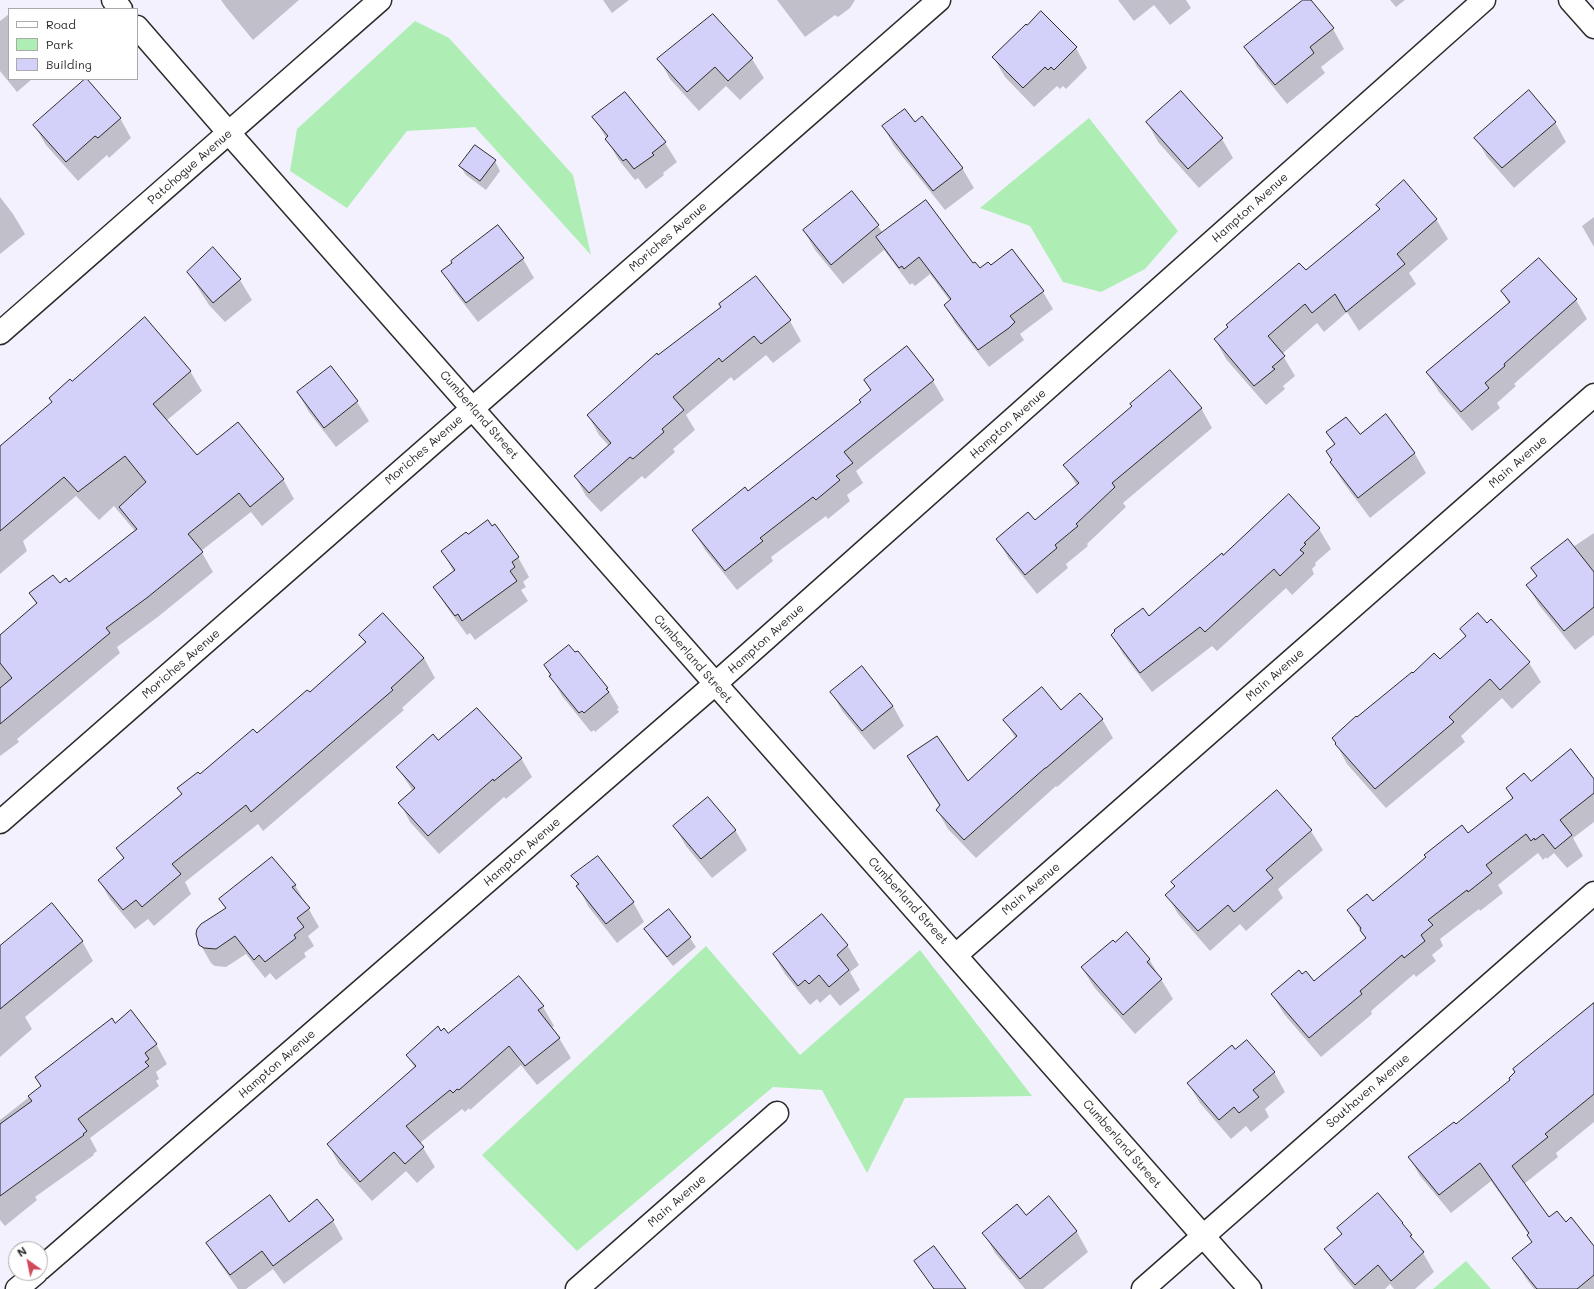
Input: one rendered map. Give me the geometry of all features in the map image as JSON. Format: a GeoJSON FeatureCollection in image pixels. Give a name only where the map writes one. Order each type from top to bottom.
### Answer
{"type":"FeatureCollection","features":[{"type":"Feature","properties":{"kind":"street"},"geometry":{"type":"LineString","coordinates":[[114,0],[120,8]]}},
{"type":"Feature","properties":{"kind":"street","name":"Patchogue Avenue"},"geometry":{"type":"LineString","coordinates":[[0,333],[380,0]]}},
{"type":"Feature","properties":{"kind":"street","name":"Moriches Avenue"},"geometry":{"type":"LineString","coordinates":[[0,822],[939,0]]}},
{"type":"Feature","properties":{"kind":"street","name":"Hampton Avenue"},"geometry":{"type":"LineString","coordinates":[[48,1263],[715,684],[1484,0]]}},
{"type":"Feature","properties":{"kind":"street"},"geometry":{"type":"LineString","coordinates":[[1570,0],[1594,28]]}},
{"type":"Feature","properties":{"kind":"street","name":"Cumberland Street"},"geometry":{"type":"LineString","coordinates":[[138,28],[1250,1289]]}},
{"type":"Feature","properties":{"kind":"street","name":"Main Avenue"},"geometry":{"type":"LineString","coordinates":[[956,955],[1594,395]]}},
{"type":"Feature","properties":{"kind":"street","name":"Southaven Avenue"},"geometry":{"type":"LineString","coordinates":[[1143,1289],[1594,893]]}},
{"type":"Feature","properties":{"kind":"street","name":"Main Avenue"},"geometry":{"type":"LineString","coordinates":[[577,1289],[777,1113]]}},
{"type":"Feature","properties":{"kind":"street"},"geometry":{"type":"LineString","coordinates":[[18,1289],[27,1281]]}},
{"type":"Feature","properties":{"kind":"green space"},"geometry":{"type":"Polygon","coordinates":[[[415,21],[449,38],[573,175],[591,255],[475,127],[407,131],[347,208],[290,171],[297,129],[415,21]]]}},
{"type":"Feature","properties":{"kind":"green space"},"geometry":{"type":"Polygon","coordinates":[[[1089,118],[1178,231],[1145,269],[1101,292],[1063,282],[1030,226],[980,208],[1089,118]]]}},
{"type":"Feature","properties":{"kind":"green space"},"geometry":{"type":"Polygon","coordinates":[[[706,946],[800,1055],[920,950],[1032,1096],[905,1098],[867,1173],[822,1090],[773,1087],[577,1251],[482,1155],[706,946]]]}},
{"type":"Feature","properties":{"kind":"green space"},"geometry":{"type":"Polygon","coordinates":[[[1466,1261],[1491,1289],[1433,1289],[1466,1261]]]}},
{"type":"Feature","properties":{"kind":"building"},"geometry":{"type":"Polygon","coordinates":[[[1303,0],[1311,0],[1334,28],[1310,47],[1314,53],[1275,85],[1244,47],[1303,0]]]}},
{"type":"Feature","properties":{"kind":"building"},"geometry":{"type":"Polygon","coordinates":[[[1041,11],[1077,47],[1054,70],[1051,67],[1048,70],[1045,67],[1023,88],[992,57],[1041,11]]]}},
{"type":"Feature","properties":{"kind":"building"},"geometry":{"type":"Polygon","coordinates":[[[713,14],[753,58],[728,81],[715,67],[687,92],[657,59],[713,14]]]}},
{"type":"Feature","properties":{"kind":"building"},"geometry":{"type":"Polygon","coordinates":[[[84,80],[88,80],[121,118],[98,138],[95,136],[66,162],[33,125],[84,80]]]}},
{"type":"Feature","properties":{"kind":"building"},"geometry":{"type":"Polygon","coordinates":[[[1529,90],[1556,122],[1502,168],[1474,138],[1529,90]]]}},
{"type":"Feature","properties":{"kind":"building"},"geometry":{"type":"Polygon","coordinates":[[[1181,91],[1223,138],[1188,169],[1146,122],[1181,91]]]}},
{"type":"Feature","properties":{"kind":"building"},"geometry":{"type":"Polygon","coordinates":[[[625,92],[666,142],[652,153],[654,155],[634,169],[626,159],[623,161],[605,139],[608,136],[592,117],[625,92]]]}},
{"type":"Feature","properties":{"kind":"building"},"geometry":{"type":"Polygon","coordinates":[[[905,109],[915,122],[922,116],[963,168],[933,191],[882,126],[905,109]]]}},
{"type":"Feature","properties":{"kind":"building"},"geometry":{"type":"Polygon","coordinates":[[[475,145],[496,160],[480,181],[459,166],[475,145]]]}},
{"type":"Feature","properties":{"kind":"building"},"geometry":{"type":"Polygon","coordinates":[[[1404,180],[1437,219],[1397,254],[1405,264],[1346,312],[1335,294],[1312,313],[1305,304],[1268,336],[1285,356],[1272,367],[1275,369],[1254,386],[1214,339],[1228,327],[1226,325],[1299,263],[1306,270],[1380,209],[1376,205],[1404,180]]]}},
{"type":"Feature","properties":{"kind":"building"},"geometry":{"type":"Polygon","coordinates":[[[852,191],[879,225],[831,265],[803,230],[852,191]]]}},
{"type":"Feature","properties":{"kind":"building"},"geometry":{"type":"Polygon","coordinates":[[[926,200],[973,263],[975,262],[980,268],[988,262],[991,265],[1012,249],[1044,291],[1010,316],[1015,322],[1009,328],[978,350],[944,305],[951,299],[919,257],[904,269],[902,266],[899,268],[876,237],[926,200]]]}},
{"type":"Feature","properties":{"kind":"building"},"geometry":{"type":"Polygon","coordinates":[[[498,225],[524,258],[466,303],[441,271],[452,263],[451,261],[498,225]]]}},
{"type":"Feature","properties":{"kind":"building"},"geometry":{"type":"Polygon","coordinates":[[[213,247],[241,279],[213,303],[187,272],[213,247]]]}},
{"type":"Feature","properties":{"kind":"building"},"geometry":{"type":"Polygon","coordinates":[[[1539,258],[1577,299],[1504,364],[1505,366],[1485,383],[1489,388],[1461,412],[1426,372],[1510,302],[1501,291],[1539,258]]]}},
{"type":"Feature","properties":{"kind":"building"},"geometry":{"type":"Polygon","coordinates":[[[756,276],[791,320],[761,344],[754,336],[722,362],[719,358],[673,397],[684,410],[662,429],[664,432],[633,459],[630,457],[589,493],[574,476],[611,443],[587,415],[657,353],[658,355],[721,307],[719,304],[756,276]]]}},
{"type":"Feature","properties":{"kind":"building"},"geometry":{"type":"Polygon","coordinates":[[[145,317],[191,371],[153,404],[197,455],[238,422],[284,479],[250,507],[239,493],[188,534],[203,552],[148,597],[106,628],[110,633],[0,724],[0,688],[12,678],[0,663],[0,635],[37,603],[29,593],[53,575],[60,583],[66,578],[69,582],[137,529],[119,507],[146,482],[125,456],[78,492],[64,477],[0,531],[0,446],[52,402],[49,398],[70,379],[72,381],[145,317]]]}},
{"type":"Feature","properties":{"kind":"building"},"geometry":{"type":"Polygon","coordinates":[[[907,346],[934,380],[844,452],[853,463],[836,476],[840,480],[816,500],[813,497],[760,538],[763,541],[725,571],[692,530],[745,487],[748,491],[861,402],[859,400],[871,390],[864,380],[907,346]]]}},
{"type":"Feature","properties":{"kind":"building"},"geometry":{"type":"Polygon","coordinates":[[[331,366],[358,401],[324,428],[297,392],[331,366]]]}},
{"type":"Feature","properties":{"kind":"building"},"geometry":{"type":"Polygon","coordinates":[[[1170,370],[1202,408],[1112,483],[1115,487],[1076,524],[1078,526],[1055,545],[1057,548],[1025,575],[996,539],[1028,512],[1035,520],[1079,483],[1063,465],[1132,406],[1130,404],[1170,370]]]}},
{"type":"Feature","properties":{"kind":"building"},"geometry":{"type":"Polygon","coordinates":[[[1386,414],[1415,453],[1358,498],[1330,462],[1332,460],[1326,451],[1335,444],[1326,432],[1346,417],[1360,434],[1386,414]]]}},
{"type":"Feature","properties":{"kind":"building"},"geometry":{"type":"Polygon","coordinates":[[[1289,494],[1320,528],[1304,543],[1306,544],[1300,550],[1304,553],[1280,576],[1274,569],[1205,632],[1200,627],[1140,673],[1111,635],[1115,631],[1114,630],[1143,608],[1149,616],[1222,553],[1223,555],[1289,494]]]}},
{"type":"Feature","properties":{"kind":"building"},"geometry":{"type":"Polygon","coordinates":[[[488,520],[492,526],[495,524],[519,557],[512,562],[515,567],[510,571],[517,581],[462,621],[458,614],[455,616],[433,587],[455,570],[441,551],[466,532],[468,534],[488,520]]]}},
{"type":"Feature","properties":{"kind":"building"},"geometry":{"type":"Polygon","coordinates":[[[1568,539],[1594,572],[1594,607],[1564,631],[1526,585],[1537,576],[1531,568],[1568,539]]]}},
{"type":"Feature","properties":{"kind":"building"},"geometry":{"type":"Polygon","coordinates":[[[383,613],[424,658],[391,688],[393,690],[251,812],[246,805],[172,864],[181,874],[142,907],[136,900],[123,910],[98,880],[124,858],[116,848],[182,794],[177,788],[198,772],[200,774],[253,729],[257,733],[307,690],[310,692],[366,642],[359,635],[383,613]]]}},
{"type":"Feature","properties":{"kind":"building"},"geometry":{"type":"Polygon","coordinates":[[[1478,613],[1487,623],[1491,619],[1530,662],[1500,690],[1490,679],[1449,717],[1454,722],[1375,789],[1335,744],[1336,743],[1332,738],[1356,716],[1357,717],[1412,672],[1413,673],[1434,653],[1440,659],[1466,636],[1460,629],[1478,613]]]}},
{"type":"Feature","properties":{"kind":"building"},"geometry":{"type":"Polygon","coordinates":[[[569,645],[575,652],[578,651],[608,688],[606,689],[609,692],[584,713],[582,711],[579,713],[549,676],[551,675],[544,665],[569,645]]]}},
{"type":"Feature","properties":{"kind":"building"},"geometry":{"type":"Polygon","coordinates":[[[862,666],[893,706],[862,731],[830,692],[862,666]]]}},
{"type":"Feature","properties":{"kind":"building"},"geometry":{"type":"Polygon","coordinates":[[[1042,687],[1061,710],[1080,693],[1103,719],[964,840],[936,810],[940,805],[907,756],[937,736],[968,781],[1017,736],[1003,720],[1042,687]]]}},
{"type":"Feature","properties":{"kind":"building"},"geometry":{"type":"Polygon","coordinates":[[[477,708],[522,758],[494,781],[493,779],[428,836],[398,803],[415,788],[396,767],[433,734],[438,740],[477,708]]]}},
{"type":"Feature","properties":{"kind":"building"},"geometry":{"type":"Polygon","coordinates":[[[1571,749],[1594,779],[1594,793],[1560,820],[1572,835],[1555,849],[1543,834],[1531,841],[1526,834],[1486,865],[1492,873],[1428,920],[1433,925],[1421,935],[1425,941],[1404,958],[1402,955],[1360,991],[1362,994],[1309,1038],[1271,994],[1299,970],[1302,974],[1306,971],[1314,981],[1366,938],[1360,930],[1361,928],[1347,910],[1367,894],[1373,901],[1426,857],[1424,855],[1462,825],[1468,833],[1513,798],[1506,788],[1524,773],[1531,781],[1571,749]]]}},
{"type":"Feature","properties":{"kind":"building"},"geometry":{"type":"Polygon","coordinates":[[[1277,790],[1312,830],[1266,870],[1273,878],[1234,912],[1228,905],[1198,931],[1165,895],[1175,886],[1171,882],[1277,790]]]}},
{"type":"Feature","properties":{"kind":"building"},"geometry":{"type":"Polygon","coordinates":[[[708,797],[736,830],[701,859],[673,826],[708,797]]]}},
{"type":"Feature","properties":{"kind":"building"},"geometry":{"type":"Polygon","coordinates":[[[598,856],[634,902],[606,924],[576,886],[579,884],[571,876],[598,856]]]}},
{"type":"Feature","properties":{"kind":"building"},"geometry":{"type":"Polygon","coordinates":[[[272,857],[296,885],[292,887],[310,908],[297,918],[304,927],[294,935],[296,938],[265,962],[259,955],[254,960],[235,936],[216,949],[204,948],[199,945],[196,934],[197,929],[201,924],[226,908],[219,899],[272,857]]]}},
{"type":"Feature","properties":{"kind":"building"},"geometry":{"type":"Polygon","coordinates":[[[52,903],[83,941],[0,1009],[0,946],[52,903]]]}},
{"type":"Feature","properties":{"kind":"building"},"geometry":{"type":"Polygon","coordinates":[[[669,909],[691,937],[667,957],[644,929],[669,909]]]}},
{"type":"Feature","properties":{"kind":"building"},"geometry":{"type":"Polygon","coordinates":[[[822,914],[848,945],[837,955],[849,970],[829,987],[819,975],[809,984],[805,980],[798,986],[773,954],[822,914]]]}},
{"type":"Feature","properties":{"kind":"building"},"geometry":{"type":"Polygon","coordinates":[[[1127,932],[1150,959],[1147,962],[1162,979],[1123,1015],[1081,967],[1113,940],[1115,942],[1127,932]]]}},
{"type":"Feature","properties":{"kind":"building"},"geometry":{"type":"Polygon","coordinates":[[[519,976],[544,1006],[538,1010],[560,1038],[525,1066],[509,1046],[459,1090],[457,1089],[453,1093],[450,1090],[406,1126],[424,1147],[405,1164],[394,1152],[360,1182],[327,1144],[416,1066],[406,1055],[438,1026],[441,1031],[444,1028],[448,1033],[519,976]]]}},
{"type":"Feature","properties":{"kind":"building"},"geometry":{"type":"Polygon","coordinates":[[[1594,1003],[1594,1094],[1545,1134],[1548,1137],[1512,1166],[1549,1217],[1557,1211],[1566,1222],[1571,1217],[1594,1246],[1594,1275],[1577,1289],[1537,1289],[1512,1258],[1532,1242],[1527,1235],[1529,1233],[1480,1163],[1439,1195],[1408,1157],[1454,1122],[1456,1124],[1510,1080],[1509,1078],[1515,1072],[1513,1069],[1594,1003]]]}},
{"type":"Feature","properties":{"kind":"building"},"geometry":{"type":"Polygon","coordinates":[[[131,1010],[157,1044],[145,1053],[149,1059],[145,1062],[149,1066],[78,1119],[87,1131],[83,1134],[84,1135],[0,1196],[0,1124],[32,1101],[28,1096],[41,1086],[35,1077],[112,1018],[115,1023],[131,1010]]]}},
{"type":"Feature","properties":{"kind":"building"},"geometry":{"type":"Polygon","coordinates":[[[1247,1040],[1275,1072],[1253,1090],[1259,1097],[1239,1113],[1234,1107],[1219,1120],[1187,1083],[1232,1045],[1235,1049],[1247,1040]]]}},
{"type":"Feature","properties":{"kind":"building"},"geometry":{"type":"Polygon","coordinates":[[[1378,1193],[1403,1223],[1412,1235],[1410,1236],[1424,1252],[1391,1281],[1378,1265],[1355,1285],[1324,1249],[1342,1234],[1337,1228],[1378,1193]]]}},
{"type":"Feature","properties":{"kind":"building"},"geometry":{"type":"Polygon","coordinates":[[[270,1195],[289,1222],[317,1199],[334,1220],[273,1266],[262,1251],[230,1275],[206,1243],[270,1195]]]}},
{"type":"Feature","properties":{"kind":"building"},"geometry":{"type":"Polygon","coordinates":[[[1049,1196],[1077,1231],[1020,1279],[982,1233],[1017,1204],[1026,1215],[1049,1196]]]}},
{"type":"Feature","properties":{"kind":"building"},"geometry":{"type":"Polygon","coordinates":[[[934,1246],[966,1289],[934,1289],[914,1261],[934,1246]]]}}]}
